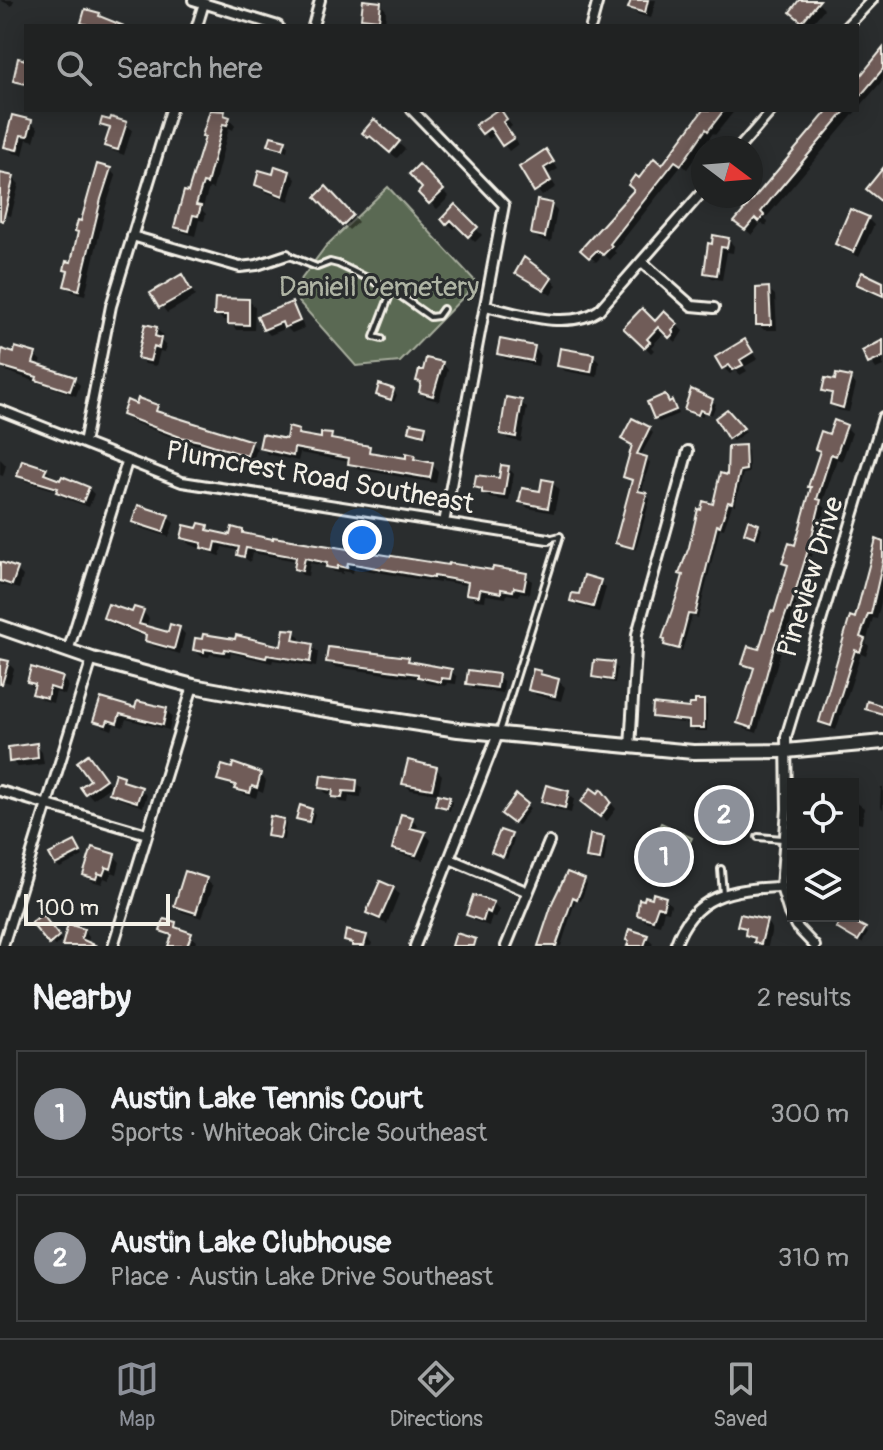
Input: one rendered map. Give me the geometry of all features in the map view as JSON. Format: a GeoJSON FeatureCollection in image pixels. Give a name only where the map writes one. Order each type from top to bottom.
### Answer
{"type":"FeatureCollection","features":[{"type":"Feature","properties":{"kind":"street"},"geometry":{"type":"LineString","coordinates":[[193,0],[272,24]]}},
{"type":"Feature","properties":{"kind":"street"},"geometry":{"type":"LineString","coordinates":[[314,24],[320,0]]}},
{"type":"Feature","properties":{"kind":"street"},"geometry":{"type":"LineString","coordinates":[[592,24],[598,0]]}},
{"type":"Feature","properties":{"kind":"street"},"geometry":{"type":"LineString","coordinates":[[849,24],[872,0]]}},
{"type":"Feature","properties":{"kind":"street"},"geometry":{"type":"LineString","coordinates":[[198,24],[204,3]]}},
{"type":"Feature","properties":{"kind":"street"},"geometry":{"type":"LineString","coordinates":[[84,443],[111,306],[170,112]]}},
{"type":"Feature","properties":{"kind":"street"},"geometry":{"type":"LineString","coordinates":[[414,112],[504,205],[444,523]]}},
{"type":"Feature","properties":{"kind":"street"},"geometry":{"type":"LineString","coordinates":[[749,136],[770,112]]}},
{"type":"Feature","properties":{"kind":"street"},"geometry":{"type":"LineString","coordinates":[[486,306],[555,319],[586,319],[599,310],[691,205]]}},
{"type":"Feature","properties":{"kind":"street"},"geometry":{"type":"LineString","coordinates":[[132,236],[240,267],[287,255]]}},
{"type":"Feature","properties":{"kind":"street"},"geometry":{"type":"LineString","coordinates":[[642,262],[692,306],[714,308]]}},
{"type":"Feature","properties":{"kind":"street","name":"Plumcrest Road Southeast"},"geometry":{"type":"LineString","coordinates":[[0,410],[182,482],[548,539]]}},
{"type":"Feature","properties":{"kind":"street","name":"Pineview Drive"},"geometry":{"type":"LineString","coordinates":[[781,887],[787,809],[786,737],[883,417]]}},
{"type":"Feature","properties":{"kind":"street"},"geometry":{"type":"LineString","coordinates":[[630,747],[635,641],[688,451]]}},
{"type":"Feature","properties":{"kind":"street"},"geometry":{"type":"LineString","coordinates":[[68,651],[127,462]]}},
{"type":"Feature","properties":{"kind":"street"},"geometry":{"type":"LineString","coordinates":[[0,627],[92,659],[193,686],[382,719],[498,734],[693,752],[786,751],[883,742]]}},
{"type":"Feature","properties":{"kind":"street"},"geometry":{"type":"LineString","coordinates":[[3,946],[92,659]]}},
{"type":"Feature","properties":{"kind":"street"},"geometry":{"type":"LineString","coordinates":[[113,946],[193,686]]}},
{"type":"Feature","properties":{"kind":"street"},"geometry":{"type":"LineString","coordinates":[[415,946],[498,734]]}},
{"type":"Feature","properties":{"kind":"street"},"geometry":{"type":"LineString","coordinates":[[0,791],[147,834]]}},
{"type":"Feature","properties":{"kind":"street"},"geometry":{"type":"LineString","coordinates":[[506,946],[549,842]]}},
{"type":"Feature","properties":{"kind":"street"},"geometry":{"type":"LineString","coordinates":[[450,859],[528,892]]}},
{"type":"Feature","properties":{"kind":"street"},"geometry":{"type":"LineString","coordinates":[[675,946],[689,917],[710,900],[723,894],[781,887],[796,926],[815,946]]}},
{"type":"Feature","properties":{"kind":"lane"},"geometry":{"type":"LineString","coordinates":[[287,255],[317,267],[330,262],[338,264],[392,290],[430,317],[438,316],[443,309]]}},
{"type":"Feature","properties":{"kind":"lane"},"geometry":{"type":"LineString","coordinates":[[382,339],[374,337],[392,290]]}},
{"type":"Feature","properties":{"kind":"lane"},"geometry":{"type":"LineString","coordinates":[[498,734],[560,536],[548,539]]}},
{"type":"Feature","properties":{"kind":"lane"},"geometry":{"type":"LineString","coordinates":[[758,837],[783,839]]}},
{"type":"Feature","properties":{"kind":"lane"},"geometry":{"type":"LineString","coordinates":[[721,869],[723,894]]}},
{"type":"Feature","properties":{"kind":"green space","name":"Daniell Cemetery"},"geometry":{"type":"Polygon","coordinates":[[[388,187],[477,283],[400,362],[356,366],[291,293],[326,246],[388,187]]]}},
{"type":"Feature","properties":{"kind":"green space"},"geometry":{"type":"Polygon","coordinates":[[[661,823],[692,838],[685,852],[654,837],[661,823]]]}},
{"type":"Feature","properties":{"kind":"green space"},"geometry":{"type":"Polygon","coordinates":[[[651,843],[683,857],[676,872],[645,857],[651,843]]]}},
{"type":"Feature","properties":{"kind":"water"},"geometry":{"type":"Polygon","coordinates":[[[713,793],[719,802],[717,808],[708,808],[699,813],[695,805],[713,793]]]}},
{"type":"Feature","properties":{"kind":"building"},"geometry":{"type":"Polygon","coordinates":[[[363,0],[381,2],[379,20],[361,18],[363,0]]]}},
{"type":"Feature","properties":{"kind":"building"},"geometry":{"type":"Polygon","coordinates":[[[631,0],[648,0],[645,13],[628,8],[631,0]]]}},
{"type":"Feature","properties":{"kind":"building"},"geometry":{"type":"Polygon","coordinates":[[[799,0],[820,0],[802,22],[790,12],[799,0]]]}},
{"type":"Feature","properties":{"kind":"building"},"geometry":{"type":"Polygon","coordinates":[[[85,9],[119,24],[84,24],[81,23],[85,9]]]}},
{"type":"Feature","properties":{"kind":"building"},"geometry":{"type":"Polygon","coordinates":[[[883,48],[883,69],[859,98],[859,78],[883,48]]]}},
{"type":"Feature","properties":{"kind":"building"},"geometry":{"type":"Polygon","coordinates":[[[18,58],[24,60],[24,84],[13,81],[18,58]]]}},
{"type":"Feature","properties":{"kind":"building"},"geometry":{"type":"Polygon","coordinates":[[[209,112],[225,112],[224,115],[230,117],[227,125],[223,124],[207,184],[203,183],[196,205],[201,206],[198,216],[193,215],[189,231],[174,227],[205,137],[202,136],[209,112]]]}},
{"type":"Feature","properties":{"kind":"building"},"geometry":{"type":"Polygon","coordinates":[[[494,112],[502,112],[507,119],[503,122],[514,138],[502,146],[490,128],[482,134],[475,125],[494,112]]]}},
{"type":"Feature","properties":{"kind":"building"},"geometry":{"type":"Polygon","coordinates":[[[702,112],[722,112],[708,131],[706,129],[701,136],[691,136],[691,151],[681,165],[675,161],[610,244],[612,246],[603,255],[597,250],[589,258],[580,250],[634,190],[628,185],[635,175],[639,178],[654,158],[662,165],[702,112]]]}},
{"type":"Feature","properties":{"kind":"building"},"geometry":{"type":"Polygon","coordinates":[[[826,112],[844,112],[761,212],[764,215],[759,222],[755,218],[745,230],[734,222],[746,208],[763,208],[763,187],[826,112]]]}},
{"type":"Feature","properties":{"kind":"building"},"geometry":{"type":"Polygon","coordinates":[[[12,115],[32,120],[28,136],[21,135],[17,150],[4,147],[12,115]]]}},
{"type":"Feature","properties":{"kind":"building"},"geometry":{"type":"Polygon","coordinates":[[[111,117],[127,122],[118,150],[104,146],[110,128],[100,125],[102,118],[110,120],[111,117]]]}},
{"type":"Feature","properties":{"kind":"building"},"geometry":{"type":"Polygon","coordinates":[[[374,119],[400,141],[390,153],[362,133],[374,119]]]}},
{"type":"Feature","properties":{"kind":"building"},"geometry":{"type":"Polygon","coordinates":[[[271,136],[286,140],[283,149],[268,145],[271,136]]]}},
{"type":"Feature","properties":{"kind":"building"},"geometry":{"type":"Polygon","coordinates":[[[546,149],[554,162],[544,168],[551,181],[534,192],[519,167],[546,149]]]}},
{"type":"Feature","properties":{"kind":"building"},"geometry":{"type":"Polygon","coordinates":[[[97,164],[111,168],[79,290],[64,286],[68,271],[64,270],[66,261],[71,262],[78,232],[75,231],[78,220],[81,221],[97,164]]]}},
{"type":"Feature","properties":{"kind":"building"},"geometry":{"type":"Polygon","coordinates":[[[419,164],[444,190],[429,204],[418,193],[422,188],[409,174],[419,164]]]}},
{"type":"Feature","properties":{"kind":"building"},"geometry":{"type":"Polygon","coordinates":[[[275,166],[290,171],[283,196],[255,185],[259,170],[273,174],[275,166]]]}},
{"type":"Feature","properties":{"kind":"building"},"geometry":{"type":"Polygon","coordinates":[[[883,168],[883,203],[866,189],[883,168]]]}},
{"type":"Feature","properties":{"kind":"building"},"geometry":{"type":"Polygon","coordinates":[[[0,173],[14,176],[3,221],[0,220],[0,173]]]}},
{"type":"Feature","properties":{"kind":"building"},"geometry":{"type":"Polygon","coordinates":[[[326,186],[353,215],[342,226],[315,197],[326,186]]]}},
{"type":"Feature","properties":{"kind":"building"},"geometry":{"type":"Polygon","coordinates":[[[537,200],[552,203],[545,237],[531,234],[537,200]]]}},
{"type":"Feature","properties":{"kind":"building"},"geometry":{"type":"Polygon","coordinates":[[[455,204],[478,227],[468,237],[451,220],[446,225],[441,219],[455,204]]]}},
{"type":"Feature","properties":{"kind":"building"},"geometry":{"type":"Polygon","coordinates":[[[850,209],[869,217],[853,252],[835,244],[850,209]]]}},
{"type":"Feature","properties":{"kind":"building"},"geometry":{"type":"Polygon","coordinates":[[[713,235],[729,238],[727,248],[721,247],[717,275],[704,273],[708,243],[712,244],[713,235]]]}},
{"type":"Feature","properties":{"kind":"building"},"geometry":{"type":"Polygon","coordinates":[[[524,257],[552,278],[544,290],[515,273],[524,257]]]}},
{"type":"Feature","properties":{"kind":"building"},"geometry":{"type":"Polygon","coordinates":[[[862,272],[883,282],[883,296],[856,284],[862,272]]]}},
{"type":"Feature","properties":{"kind":"building"},"geometry":{"type":"Polygon","coordinates":[[[182,274],[191,290],[159,308],[150,293],[182,274]]]}},
{"type":"Feature","properties":{"kind":"building"},"geometry":{"type":"Polygon","coordinates":[[[769,287],[771,325],[756,325],[756,288],[769,287]]]}},
{"type":"Feature","properties":{"kind":"building"},"geometry":{"type":"Polygon","coordinates":[[[215,298],[249,299],[249,325],[228,324],[228,315],[214,315],[215,298]]]}},
{"type":"Feature","properties":{"kind":"building"},"geometry":{"type":"Polygon","coordinates":[[[292,302],[300,321],[284,328],[282,322],[263,330],[257,316],[292,302]]]}},
{"type":"Feature","properties":{"kind":"building"},"geometry":{"type":"Polygon","coordinates":[[[642,308],[655,321],[664,311],[678,324],[672,330],[674,333],[669,338],[658,327],[647,339],[650,342],[644,348],[623,328],[642,308]]]}},
{"type":"Feature","properties":{"kind":"building"},"geometry":{"type":"Polygon","coordinates":[[[145,324],[157,327],[155,336],[161,338],[159,348],[154,346],[150,361],[137,358],[145,324]]]}},
{"type":"Feature","properties":{"kind":"building"},"geometry":{"type":"Polygon","coordinates":[[[500,339],[535,346],[532,361],[497,354],[500,339]]]}},
{"type":"Feature","properties":{"kind":"building"},"geometry":{"type":"Polygon","coordinates":[[[745,339],[753,352],[740,360],[743,365],[733,370],[729,365],[722,369],[715,357],[745,339]]]}},
{"type":"Feature","properties":{"kind":"building"},"geometry":{"type":"Polygon","coordinates":[[[883,340],[883,357],[868,364],[862,351],[883,340]]]}},
{"type":"Feature","properties":{"kind":"building"},"geometry":{"type":"Polygon","coordinates":[[[15,347],[36,353],[33,363],[75,377],[70,391],[0,366],[2,349],[14,353],[15,347]]]}},
{"type":"Feature","properties":{"kind":"building"},"geometry":{"type":"Polygon","coordinates":[[[560,348],[594,354],[591,372],[557,366],[560,348]]]}},
{"type":"Feature","properties":{"kind":"building"},"geometry":{"type":"Polygon","coordinates":[[[426,358],[443,362],[433,396],[419,392],[421,382],[416,381],[426,358]]]}},
{"type":"Feature","properties":{"kind":"building"},"geometry":{"type":"Polygon","coordinates":[[[836,374],[851,377],[843,408],[830,404],[832,393],[822,391],[825,378],[835,380],[836,374]]]}},
{"type":"Feature","properties":{"kind":"building"},"geometry":{"type":"Polygon","coordinates":[[[379,384],[394,389],[391,400],[376,395],[379,384]]]}},
{"type":"Feature","properties":{"kind":"building"},"geometry":{"type":"Polygon","coordinates":[[[691,389],[713,399],[708,413],[700,410],[698,415],[684,410],[691,389]]]}},
{"type":"Feature","properties":{"kind":"building"},"geometry":{"type":"Polygon","coordinates":[[[665,394],[676,410],[654,419],[647,402],[665,394]]]}},
{"type":"Feature","properties":{"kind":"building"},"geometry":{"type":"Polygon","coordinates":[[[506,397],[522,400],[516,437],[500,434],[506,397]]]}},
{"type":"Feature","properties":{"kind":"building"},"geometry":{"type":"Polygon","coordinates":[[[138,398],[158,405],[156,411],[252,441],[247,456],[180,437],[122,415],[127,400],[136,404],[138,398]]]}},
{"type":"Feature","properties":{"kind":"building"},"geometry":{"type":"Polygon","coordinates":[[[727,409],[744,428],[728,439],[715,418],[727,409]]]}},
{"type":"Feature","properties":{"kind":"building"},"geometry":{"type":"Polygon","coordinates":[[[632,418],[650,427],[637,454],[647,457],[638,491],[647,493],[633,548],[615,543],[632,480],[623,477],[632,445],[621,439],[632,418]]]}},
{"type":"Feature","properties":{"kind":"building"},"geometry":{"type":"Polygon","coordinates":[[[834,420],[847,425],[836,456],[831,454],[817,499],[821,500],[811,540],[790,609],[774,647],[752,728],[737,723],[754,668],[742,664],[748,646],[759,649],[771,611],[774,612],[788,565],[782,563],[789,543],[795,545],[811,487],[808,487],[820,451],[815,449],[821,431],[829,434],[834,420]]]}},
{"type":"Feature","properties":{"kind":"building"},"geometry":{"type":"Polygon","coordinates":[[[411,423],[426,426],[424,435],[409,431],[411,423]]]}},
{"type":"Feature","properties":{"kind":"building"},"geometry":{"type":"Polygon","coordinates":[[[288,427],[299,430],[298,434],[321,438],[321,433],[332,434],[331,439],[370,446],[369,452],[406,458],[406,453],[415,455],[414,459],[433,463],[430,478],[348,464],[349,458],[294,448],[293,456],[259,448],[262,434],[286,439],[288,427]]]}},
{"type":"Feature","properties":{"kind":"building"},"geometry":{"type":"Polygon","coordinates":[[[745,445],[746,470],[740,471],[732,503],[728,502],[720,526],[717,525],[695,615],[688,614],[679,649],[664,645],[665,640],[662,639],[679,590],[683,575],[679,574],[698,509],[701,510],[703,501],[713,504],[720,473],[727,475],[728,446],[745,445]]]}},
{"type":"Feature","properties":{"kind":"building"},"geometry":{"type":"Polygon","coordinates":[[[22,460],[47,468],[44,474],[60,480],[62,476],[89,487],[83,502],[56,492],[58,488],[17,476],[22,460]]]}},
{"type":"Feature","properties":{"kind":"building"},"geometry":{"type":"Polygon","coordinates":[[[501,465],[509,466],[504,496],[482,493],[482,489],[474,487],[476,475],[499,478],[501,465]]]}},
{"type":"Feature","properties":{"kind":"building"},"geometry":{"type":"Polygon","coordinates":[[[542,479],[553,481],[548,508],[519,502],[522,488],[540,491],[542,479]]]}},
{"type":"Feature","properties":{"kind":"building"},"geometry":{"type":"Polygon","coordinates":[[[138,505],[169,515],[163,532],[132,522],[138,505]]]}},
{"type":"Feature","properties":{"kind":"building"},"geometry":{"type":"Polygon","coordinates":[[[748,520],[759,524],[755,537],[744,533],[748,520]]]}},
{"type":"Feature","properties":{"kind":"building"},"geometry":{"type":"Polygon","coordinates":[[[199,523],[208,525],[207,530],[230,535],[232,527],[243,530],[243,533],[273,539],[448,565],[492,570],[493,567],[527,573],[524,589],[501,589],[501,593],[480,589],[479,596],[466,594],[468,582],[348,563],[347,568],[338,566],[337,569],[326,567],[327,563],[305,558],[302,571],[294,569],[296,557],[246,548],[244,557],[237,555],[239,547],[216,542],[214,551],[201,548],[202,543],[181,538],[184,525],[197,528],[199,523]]]}},
{"type":"Feature","properties":{"kind":"building"},"geometry":{"type":"Polygon","coordinates":[[[876,539],[883,542],[883,561],[871,614],[868,614],[860,637],[865,639],[860,652],[855,650],[831,726],[819,722],[850,616],[855,618],[876,539]]]}},
{"type":"Feature","properties":{"kind":"building"},"geometry":{"type":"Polygon","coordinates":[[[0,562],[18,568],[12,585],[0,581],[0,562]]]}},
{"type":"Feature","properties":{"kind":"building"},"geometry":{"type":"Polygon","coordinates":[[[584,575],[601,580],[593,607],[570,601],[572,593],[579,594],[584,575]]]}},
{"type":"Feature","properties":{"kind":"building"},"geometry":{"type":"Polygon","coordinates":[[[108,604],[132,612],[134,607],[144,610],[139,624],[168,632],[170,624],[180,627],[174,649],[145,641],[146,635],[103,618],[108,604]]]}},
{"type":"Feature","properties":{"kind":"building"},"geometry":{"type":"Polygon","coordinates":[[[284,629],[295,630],[293,640],[313,644],[310,662],[267,655],[266,658],[225,649],[224,652],[193,650],[195,638],[202,639],[203,634],[235,639],[236,635],[281,646],[284,629]]]}},
{"type":"Feature","properties":{"kind":"building"},"geometry":{"type":"Polygon","coordinates":[[[328,647],[409,657],[408,661],[452,669],[450,679],[441,678],[441,682],[418,677],[418,674],[326,662],[328,647]]]}},
{"type":"Feature","properties":{"kind":"building"},"geometry":{"type":"Polygon","coordinates":[[[0,659],[9,661],[2,684],[0,684],[0,659]]]}},
{"type":"Feature","properties":{"kind":"building"},"geometry":{"type":"Polygon","coordinates":[[[594,660],[614,662],[612,680],[592,677],[594,660]]]}},
{"type":"Feature","properties":{"kind":"building"},"geometry":{"type":"Polygon","coordinates":[[[31,667],[63,677],[59,690],[50,687],[47,698],[32,694],[35,684],[27,682],[31,667]]]}},
{"type":"Feature","properties":{"kind":"building"},"geometry":{"type":"Polygon","coordinates":[[[533,669],[559,679],[555,696],[528,690],[533,669]]]}},
{"type":"Feature","properties":{"kind":"building"},"geometry":{"type":"Polygon","coordinates":[[[468,670],[499,674],[497,688],[466,684],[468,670]]]}},
{"type":"Feature","properties":{"kind":"building"},"geometry":{"type":"Polygon","coordinates":[[[101,698],[135,708],[137,701],[167,708],[163,725],[120,714],[117,723],[108,720],[106,725],[93,721],[101,698]]]}},
{"type":"Feature","properties":{"kind":"building"},"geometry":{"type":"Polygon","coordinates":[[[695,700],[704,700],[704,728],[689,728],[689,721],[652,717],[653,704],[689,708],[695,700]]]}},
{"type":"Feature","properties":{"kind":"building"},"geometry":{"type":"Polygon","coordinates":[[[867,701],[883,706],[883,714],[865,709],[867,701]]]}},
{"type":"Feature","properties":{"kind":"building"},"geometry":{"type":"Polygon","coordinates":[[[37,743],[38,758],[9,762],[8,747],[37,743]]]}},
{"type":"Feature","properties":{"kind":"building"},"geometry":{"type":"Polygon","coordinates":[[[88,754],[106,779],[85,794],[80,787],[90,780],[77,762],[88,754]]]}},
{"type":"Feature","properties":{"kind":"building"},"geometry":{"type":"Polygon","coordinates":[[[408,760],[437,767],[432,789],[402,784],[408,760]]]}},
{"type":"Feature","properties":{"kind":"building"},"geometry":{"type":"Polygon","coordinates":[[[233,763],[261,773],[257,788],[252,786],[250,793],[217,780],[222,765],[232,768],[233,763]]]}},
{"type":"Feature","properties":{"kind":"building"},"geometry":{"type":"Polygon","coordinates":[[[115,773],[124,776],[123,781],[142,787],[137,802],[109,793],[115,773]]]}},
{"type":"Feature","properties":{"kind":"building"},"geometry":{"type":"Polygon","coordinates":[[[321,775],[357,780],[356,792],[343,791],[342,798],[332,797],[333,790],[319,788],[321,775]]]}},
{"type":"Feature","properties":{"kind":"building"},"geometry":{"type":"Polygon","coordinates":[[[546,785],[569,791],[565,808],[541,802],[546,785]]]}},
{"type":"Feature","properties":{"kind":"building"},"geometry":{"type":"Polygon","coordinates":[[[591,788],[598,793],[601,789],[611,802],[600,817],[581,802],[591,788]]]}},
{"type":"Feature","properties":{"kind":"building"},"geometry":{"type":"Polygon","coordinates":[[[438,794],[450,797],[447,808],[435,805],[438,794]]]}},
{"type":"Feature","properties":{"kind":"building"},"geometry":{"type":"Polygon","coordinates":[[[516,794],[528,804],[513,823],[501,814],[516,794]]]}},
{"type":"Feature","properties":{"kind":"building"},"geometry":{"type":"Polygon","coordinates":[[[300,805],[312,809],[309,822],[296,819],[300,805]]]}},
{"type":"Feature","properties":{"kind":"building"},"geometry":{"type":"Polygon","coordinates":[[[727,808],[736,823],[717,833],[708,821],[727,808]]]}},
{"type":"Feature","properties":{"kind":"building"},"geometry":{"type":"Polygon","coordinates":[[[401,814],[413,817],[410,828],[426,832],[416,855],[392,849],[401,814]]]}},
{"type":"Feature","properties":{"kind":"building"},"geometry":{"type":"Polygon","coordinates":[[[270,816],[284,819],[280,838],[267,836],[270,816]]]}},
{"type":"Feature","properties":{"kind":"building"},"geometry":{"type":"Polygon","coordinates":[[[500,830],[512,834],[503,857],[491,852],[500,830]]]}},
{"type":"Feature","properties":{"kind":"building"},"geometry":{"type":"Polygon","coordinates":[[[590,834],[604,837],[600,860],[586,858],[590,834]]]}},
{"type":"Feature","properties":{"kind":"building"},"geometry":{"type":"Polygon","coordinates":[[[75,841],[81,852],[55,865],[49,854],[75,841]]]}},
{"type":"Feature","properties":{"kind":"building"},"geometry":{"type":"Polygon","coordinates":[[[92,847],[115,854],[111,869],[106,867],[103,875],[98,873],[96,879],[83,875],[92,847]]]}},
{"type":"Feature","properties":{"kind":"building"},"geometry":{"type":"Polygon","coordinates":[[[185,871],[207,878],[196,913],[174,906],[185,871]]]}},
{"type":"Feature","properties":{"kind":"building"},"geometry":{"type":"Polygon","coordinates":[[[567,872],[585,879],[577,899],[573,897],[556,946],[538,946],[553,901],[567,872]]]}},
{"type":"Feature","properties":{"kind":"building"},"geometry":{"type":"Polygon","coordinates":[[[380,881],[394,887],[380,919],[366,913],[380,881]]]}},
{"type":"Feature","properties":{"kind":"building"},"geometry":{"type":"Polygon","coordinates":[[[653,893],[666,897],[663,908],[658,906],[653,920],[637,915],[639,899],[644,900],[645,896],[652,898],[653,893]]]}},
{"type":"Feature","properties":{"kind":"building"},"geometry":{"type":"Polygon","coordinates":[[[473,895],[494,902],[490,913],[486,911],[483,921],[466,915],[473,895]]]}},
{"type":"Feature","properties":{"kind":"building"},"geometry":{"type":"Polygon","coordinates":[[[42,914],[59,936],[49,945],[31,923],[42,914]]]}},
{"type":"Feature","properties":{"kind":"building"},"geometry":{"type":"Polygon","coordinates":[[[740,914],[767,920],[761,944],[745,935],[746,928],[737,926],[740,914]]]}},
{"type":"Feature","properties":{"kind":"building"},"geometry":{"type":"Polygon","coordinates":[[[164,919],[176,922],[175,927],[192,933],[187,946],[168,946],[172,935],[160,931],[164,919]]]}},
{"type":"Feature","properties":{"kind":"building"},"geometry":{"type":"Polygon","coordinates":[[[840,922],[854,922],[866,928],[858,941],[836,928],[840,922]]]}},
{"type":"Feature","properties":{"kind":"building"},"geometry":{"type":"Polygon","coordinates":[[[68,924],[84,929],[81,939],[97,946],[62,946],[68,924]]]}},
{"type":"Feature","properties":{"kind":"building"},"geometry":{"type":"Polygon","coordinates":[[[629,929],[648,935],[644,946],[627,946],[629,929]]]}},
{"type":"Feature","properties":{"kind":"building"},"geometry":{"type":"Polygon","coordinates":[[[346,930],[367,935],[364,946],[352,946],[352,943],[344,941],[346,930]]]}},
{"type":"Feature","properties":{"kind":"building"},"geometry":{"type":"Polygon","coordinates":[[[456,933],[476,939],[474,946],[452,946],[456,933]]]}},
{"type":"Feature","properties":{"kind":"place","name":"Austin Lake Clubhouse"},"geometry":{"type":"Point","coordinates":[724,815]}},
{"type":"Feature","properties":{"kind":"place","name":"Austin Lake Tennis Court"},"geometry":{"type":"Point","coordinates":[664,857]}}]}
